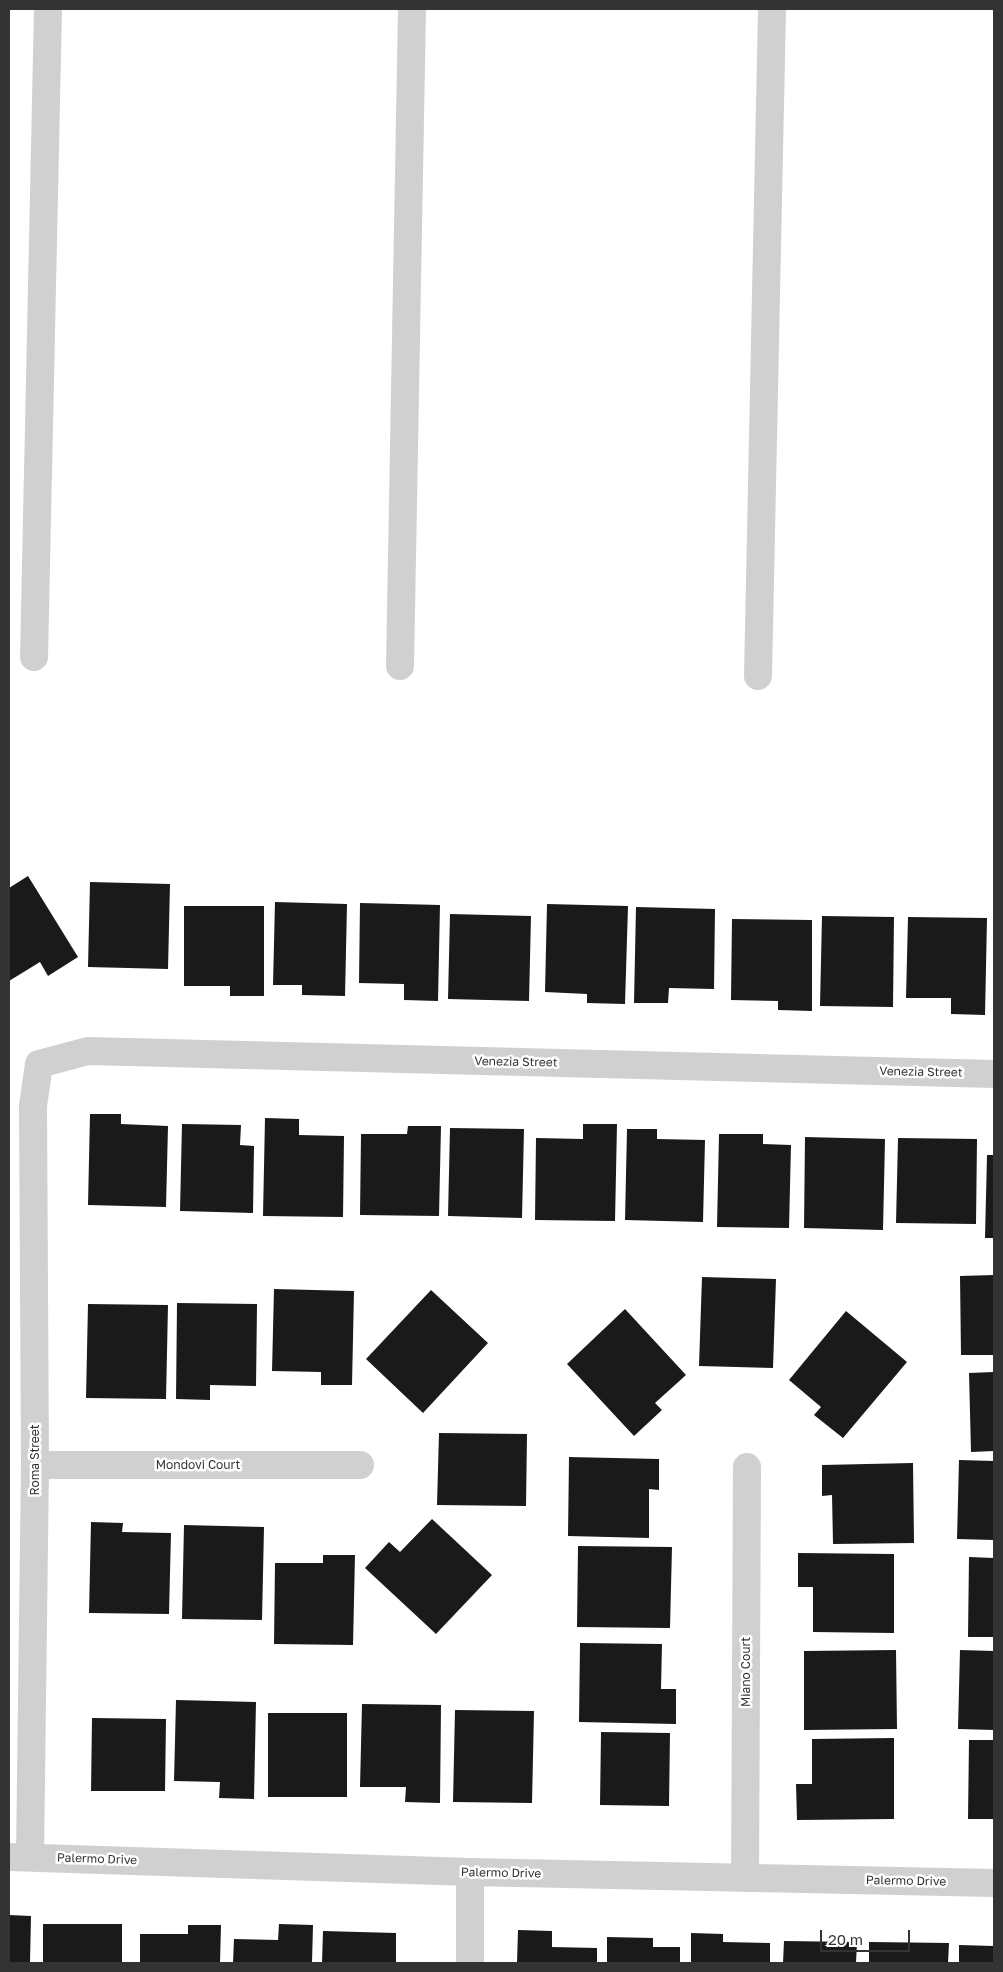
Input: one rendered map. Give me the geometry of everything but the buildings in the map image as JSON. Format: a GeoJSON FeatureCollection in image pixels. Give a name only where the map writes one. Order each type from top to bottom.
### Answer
{"type":"FeatureCollection","features":[{"type":"Feature","properties":{"kind":"street"},"geometry":{"type":"LineString","coordinates":[[34,657],[48,9]]}},
{"type":"Feature","properties":{"kind":"street"},"geometry":{"type":"LineString","coordinates":[[400,666],[412,9]]}},
{"type":"Feature","properties":{"kind":"street"},"geometry":{"type":"LineString","coordinates":[[758,676],[772,9]]}},
{"type":"Feature","properties":{"kind":"street","name":"Venezia Street"},"geometry":{"type":"LineString","coordinates":[[39,1064],[88,1051],[994,1074]]}},
{"type":"Feature","properties":{"kind":"street","name":"Roma Street"},"geometry":{"type":"LineString","coordinates":[[20,1857],[36,1465],[33,1106],[39,1064]]}},
{"type":"Feature","properties":{"kind":"street","name":"Mondovi Court"},"geometry":{"type":"LineString","coordinates":[[36,1465],[360,1465]]}},
{"type":"Feature","properties":{"kind":"street","name":"Miano Court"},"geometry":{"type":"LineString","coordinates":[[745,1878],[747,1467]]}},
{"type":"Feature","properties":{"kind":"street","name":"Palermo Drive"},"geometry":{"type":"LineString","coordinates":[[20,1857],[470,1872],[994,1882]]}},
{"type":"Feature","properties":{"kind":"street"},"geometry":{"type":"LineString","coordinates":[[470,1872],[470,1963]]}}]}
